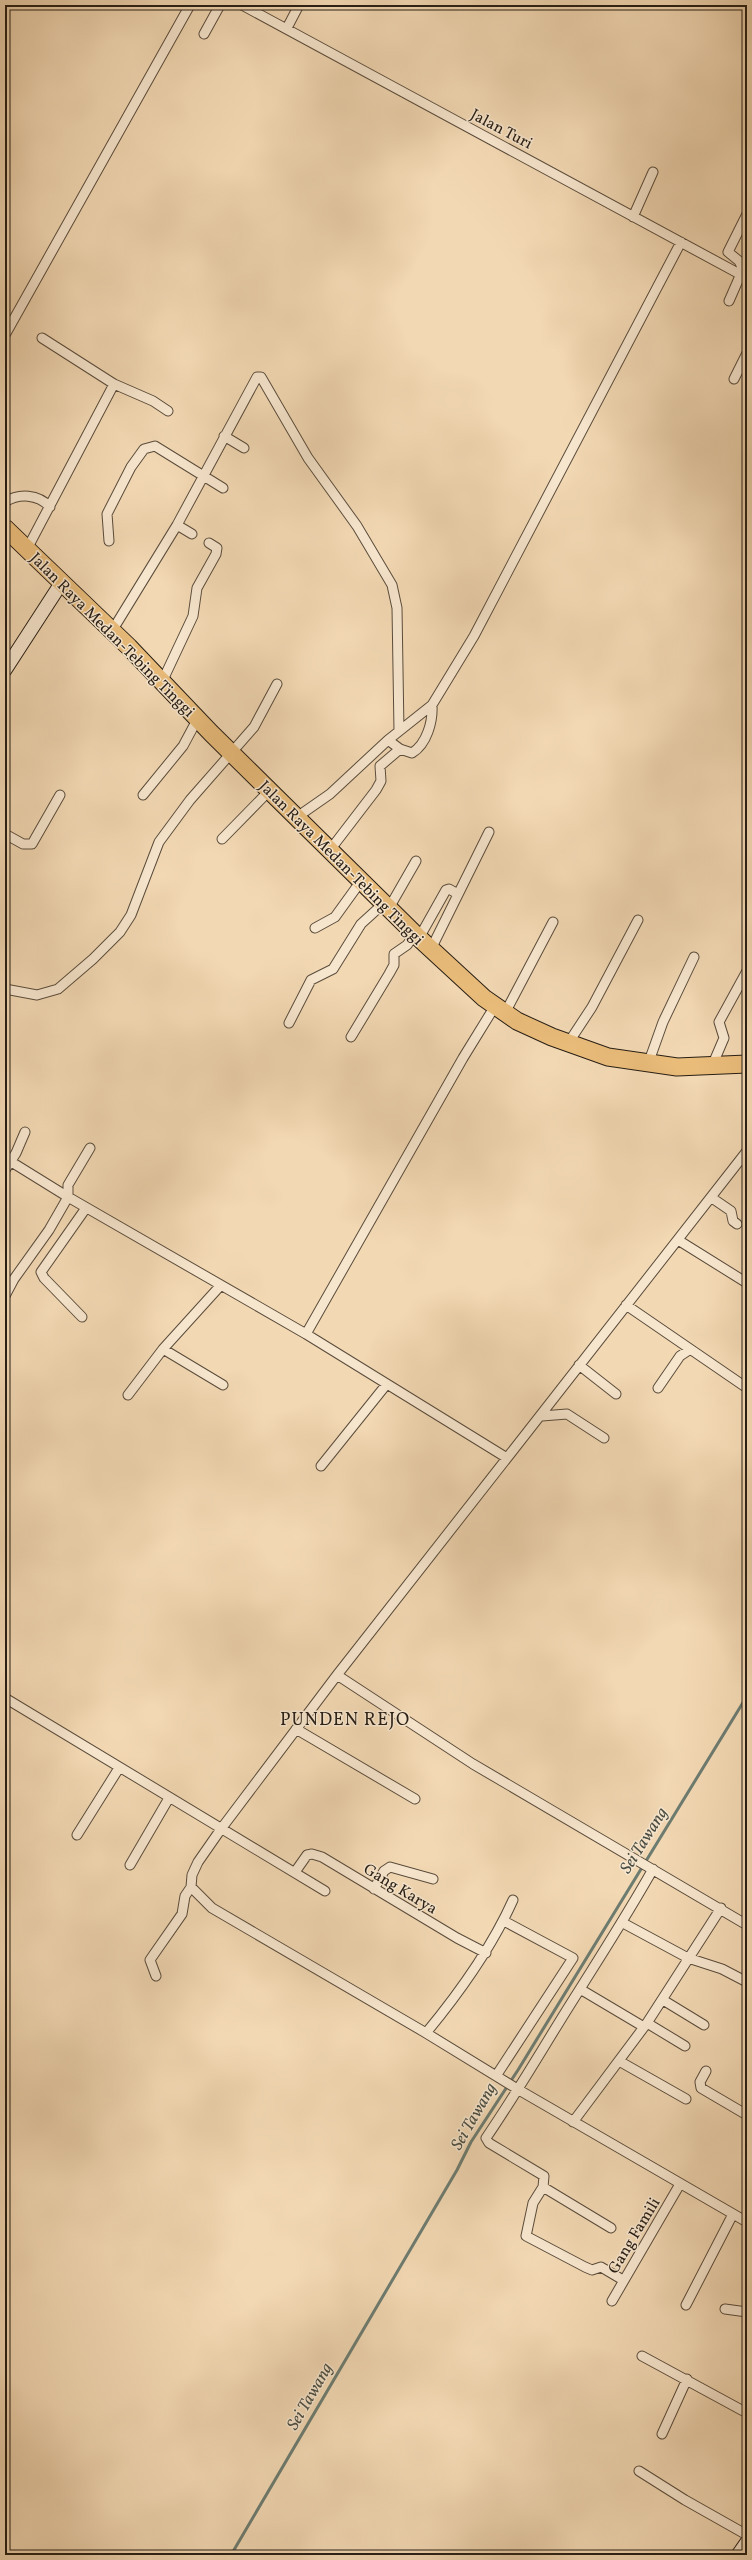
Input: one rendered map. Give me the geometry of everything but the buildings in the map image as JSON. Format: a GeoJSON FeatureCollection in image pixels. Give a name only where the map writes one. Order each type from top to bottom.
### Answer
{"type":"FeatureCollection","features":[{"type":"Feature","properties":{"kind":"highway","name":"Jalan Raya Medan-Tebing Tinggi"},"geometry":{"type":"LineString","coordinates":[[7,535],[27,548],[62,582],[421,940],[466,983],[500,1009],[567,1045],[621,1060],[677,1067],[747,1064]]}},
{"type":"Feature","properties":{"kind":"street"},"geometry":{"type":"LineString","coordinates":[[5,335],[190,5]]}},
{"type":"Feature","properties":{"kind":"street"},"geometry":{"type":"LineString","coordinates":[[204,34],[220,5]]}},
{"type":"Feature","properties":{"kind":"street","name":"Jalan Turi"},"geometry":{"type":"LineString","coordinates":[[242,5],[744,276]]}},
{"type":"Feature","properties":{"kind":"street"},"geometry":{"type":"LineString","coordinates":[[287,28],[299,5]]}},
{"type":"Feature","properties":{"kind":"street"},"geometry":{"type":"LineString","coordinates":[[633,217],[653,172]]}},
{"type":"Feature","properties":{"kind":"street"},"geometry":{"type":"LineString","coordinates":[[729,301],[744,276],[742,265],[728,252],[747,214]]}},
{"type":"Feature","properties":{"kind":"street"},"geometry":{"type":"LineString","coordinates":[[399,731],[432,705],[474,636],[681,242]]}},
{"type":"Feature","properties":{"kind":"street"},"geometry":{"type":"LineString","coordinates":[[42,338],[114,384],[153,401],[168,411]]}},
{"type":"Feature","properties":{"kind":"street"},"geometry":{"type":"LineString","coordinates":[[734,379],[747,353]]}},
{"type":"Feature","properties":{"kind":"street"},"geometry":{"type":"LineString","coordinates":[[112,631],[177,525],[257,377],[261,377],[308,458],[357,526],[392,585],[397,608],[399,731],[394,744],[380,766],[381,781],[376,790],[330,850]]}},
{"type":"Feature","properties":{"kind":"street"},"geometry":{"type":"LineString","coordinates":[[27,548],[114,384]]}},
{"type":"Feature","properties":{"kind":"street"},"geometry":{"type":"LineString","coordinates":[[224,436],[244,448]]}},
{"type":"Feature","properties":{"kind":"street"},"geometry":{"type":"LineString","coordinates":[[109,541],[107,514],[131,467],[144,449],[155,446],[223,488]]}},
{"type":"Feature","properties":{"kind":"street"},"geometry":{"type":"LineString","coordinates":[[5,502],[13,497],[35,496],[50,507]]}},
{"type":"Feature","properties":{"kind":"street"},"geometry":{"type":"LineString","coordinates":[[177,525],[192,534]]}},
{"type":"Feature","properties":{"kind":"street"},"geometry":{"type":"LineString","coordinates":[[162,682],[193,616],[197,588],[216,554],[217,548],[209,543]]}},
{"type":"Feature","properties":{"kind":"street"},"geometry":{"type":"LineString","coordinates":[[5,670],[62,582]]}},
{"type":"Feature","properties":{"kind":"street"},"geometry":{"type":"LineString","coordinates":[[5,989],[37,995],[58,989],[93,959],[120,932],[131,915],[159,842],[190,800],[232,753],[263,714],[277,684]]}},
{"type":"Feature","properties":{"kind":"street"},"geometry":{"type":"LineString","coordinates":[[394,744],[412,753],[418,748],[432,724],[432,705]]}},
{"type":"Feature","properties":{"kind":"street"},"geometry":{"type":"LineString","coordinates":[[143,795],[183,746],[198,718]]}},
{"type":"Feature","properties":{"kind":"street"},"geometry":{"type":"LineString","coordinates":[[297,817],[330,794],[394,744]]}},
{"type":"Feature","properties":{"kind":"street"},"geometry":{"type":"LineString","coordinates":[[222,839],[270,790]]}},
{"type":"Feature","properties":{"kind":"street"},"geometry":{"type":"LineString","coordinates":[[5,834],[24,844],[32,844],[60,795]]}},
{"type":"Feature","properties":{"kind":"street"},"geometry":{"type":"LineString","coordinates":[[351,1037],[394,965],[394,954],[407,945],[421,940],[458,894],[489,832]]}},
{"type":"Feature","properties":{"kind":"street"},"geometry":{"type":"LineString","coordinates":[[289,1023],[311,980],[334,969],[361,924],[386,906],[416,861]]}},
{"type":"Feature","properties":{"kind":"street"},"geometry":{"type":"LineString","coordinates":[[315,928],[335,917],[361,881]]}},
{"type":"Feature","properties":{"kind":"street"},"geometry":{"type":"LineString","coordinates":[[421,940],[446,890],[449,889],[458,894]]}},
{"type":"Feature","properties":{"kind":"street"},"geometry":{"type":"LineString","coordinates":[[567,1045],[592,1007],[638,920]]}},
{"type":"Feature","properties":{"kind":"street"},"geometry":{"type":"LineString","coordinates":[[306,1334],[463,1058],[500,1009],[553,922]]}},
{"type":"Feature","properties":{"kind":"street"},"geometry":{"type":"LineString","coordinates":[[648,1064],[663,1022],[694,957]]}},
{"type":"Feature","properties":{"kind":"street"},"geometry":{"type":"LineString","coordinates":[[712,1066],[724,1038],[719,1022],[747,971]]}},
{"type":"Feature","properties":{"kind":"street"},"geometry":{"type":"LineString","coordinates":[[25,1132],[7,1163],[306,1334],[386,1385],[507,1458]]}},
{"type":"Feature","properties":{"kind":"street"},"geometry":{"type":"LineString","coordinates":[[5,1296],[14,1279],[49,1230],[68,1197],[68,1185],[90,1148]]}},
{"type":"Feature","properties":{"kind":"street"},"geometry":{"type":"LineString","coordinates":[[156,1976],[150,1960],[182,1914],[185,1896],[191,1887],[192,1875],[198,1862],[220,1829],[337,1675],[507,1458],[542,1416],[579,1365],[712,1198],[747,1151]]}},
{"type":"Feature","properties":{"kind":"street"},"geometry":{"type":"LineString","coordinates":[[712,1198],[731,1210],[733,1221],[737,1224]]}},
{"type":"Feature","properties":{"kind":"street"},"geometry":{"type":"LineString","coordinates":[[82,1317],[41,1272],[86,1208]]}},
{"type":"Feature","properties":{"kind":"street"},"geometry":{"type":"LineString","coordinates":[[678,1240],[747,1283]]}},
{"type":"Feature","properties":{"kind":"street"},"geometry":{"type":"LineString","coordinates":[[128,1395],[163,1349],[221,1285]]}},
{"type":"Feature","properties":{"kind":"street"},"geometry":{"type":"LineString","coordinates":[[626,1305],[689,1350],[747,1388]]}},
{"type":"Feature","properties":{"kind":"street"},"geometry":{"type":"LineString","coordinates":[[163,1349],[223,1385]]}},
{"type":"Feature","properties":{"kind":"street"},"geometry":{"type":"LineString","coordinates":[[658,1388],[680,1356],[689,1350]]}},
{"type":"Feature","properties":{"kind":"street"},"geometry":{"type":"LineString","coordinates":[[579,1365],[616,1394]]}},
{"type":"Feature","properties":{"kind":"street"},"geometry":{"type":"LineString","coordinates":[[321,1466],[386,1385]]}},
{"type":"Feature","properties":{"kind":"street"},"geometry":{"type":"LineString","coordinates":[[542,1416],[566,1414],[604,1438]]}},
{"type":"Feature","properties":{"kind":"street"},"geometry":{"type":"LineString","coordinates":[[337,1675],[473,1764],[747,1924]]}},
{"type":"Feature","properties":{"kind":"street"},"geometry":{"type":"LineString","coordinates":[[5,1698],[220,1829],[326,1891]]}},
{"type":"Feature","properties":{"kind":"street"},"geometry":{"type":"LineString","coordinates":[[296,1729],[415,1799]]}},
{"type":"Feature","properties":{"kind":"street"},"geometry":{"type":"LineString","coordinates":[[77,1835],[119,1768]]}},
{"type":"Feature","properties":{"kind":"street"},"geometry":{"type":"LineString","coordinates":[[130,1864],[169,1798]]}},
{"type":"Feature","properties":{"kind":"street","name":"Gang Karya"},"geometry":{"type":"LineString","coordinates":[[295,1872],[307,1855],[312,1854],[486,1953]]}},
{"type":"Feature","properties":{"kind":"street"},"geometry":{"type":"LineString","coordinates":[[374,1889],[384,1871],[390,1867],[433,1879]]}},
{"type":"Feature","properties":{"kind":"street"},"geometry":{"type":"LineString","coordinates":[[623,2280],[601,2267],[592,2270],[585,2267],[526,2236],[533,2203],[543,2187],[544,2176],[486,2141],[580,1989],[623,1923],[651,1868]]}},
{"type":"Feature","properties":{"kind":"street"},"geometry":{"type":"LineString","coordinates":[[191,1887],[212,1908],[426,2033],[518,2090],[747,2222]]}},
{"type":"Feature","properties":{"kind":"street"},"geometry":{"type":"LineString","coordinates":[[426,2033],[486,1953],[504,1921],[513,1900]]}},
{"type":"Feature","properties":{"kind":"street"},"geometry":{"type":"LineString","coordinates":[[573,2122],[646,2025],[721,1908]]}},
{"type":"Feature","properties":{"kind":"street"},"geometry":{"type":"LineString","coordinates":[[497,2077],[573,1958],[504,1921]]}},
{"type":"Feature","properties":{"kind":"street"},"geometry":{"type":"LineString","coordinates":[[623,1923],[688,1958],[722,1969],[747,1982]]}},
{"type":"Feature","properties":{"kind":"street"},"geometry":{"type":"LineString","coordinates":[[580,1989],[685,2046]]}},
{"type":"Feature","properties":{"kind":"street"},"geometry":{"type":"LineString","coordinates":[[662,2000],[704,2025]]}},
{"type":"Feature","properties":{"kind":"street"},"geometry":{"type":"LineString","coordinates":[[619,2061],[686,2099]]}},
{"type":"Feature","properties":{"kind":"street"},"geometry":{"type":"LineString","coordinates":[[706,2071],[700,2082],[701,2088],[747,2115]]}},
{"type":"Feature","properties":{"kind":"street","name":"Gang Famili"},"geometry":{"type":"LineString","coordinates":[[612,2301],[680,2184]]}},
{"type":"Feature","properties":{"kind":"street"},"geometry":{"type":"LineString","coordinates":[[543,2187],[611,2228]]}},
{"type":"Feature","properties":{"kind":"street"},"geometry":{"type":"LineString","coordinates":[[686,2305],[733,2214]]}},
{"type":"Feature","properties":{"kind":"street"},"geometry":{"type":"LineString","coordinates":[[725,2309],[747,2312]]}},
{"type":"Feature","properties":{"kind":"street"},"geometry":{"type":"LineString","coordinates":[[642,2356],[687,2379],[747,2413]]}},
{"type":"Feature","properties":{"kind":"street"},"geometry":{"type":"LineString","coordinates":[[662,2434],[687,2379]]}},
{"type":"Feature","properties":{"kind":"street"},"geometry":{"type":"LineString","coordinates":[[639,2471],[685,2500],[747,2535]]}},
{"type":"Feature","properties":{"kind":"street"},"geometry":{"type":"LineString","coordinates":[[738,2555],[747,2542]]}},
{"type":"Feature","properties":{"kind":"waterway","name":"Sei Tawang"},"geometry":{"type":"LineString","coordinates":[[231,2555],[457,2170],[471,2142],[518,2070],[747,1696]]}},
{"type":"Feature","properties":{"kind":"district","name":"PUNDEN REJO"},"geometry":{"type":"Point","coordinates":[345,1719]}}]}
